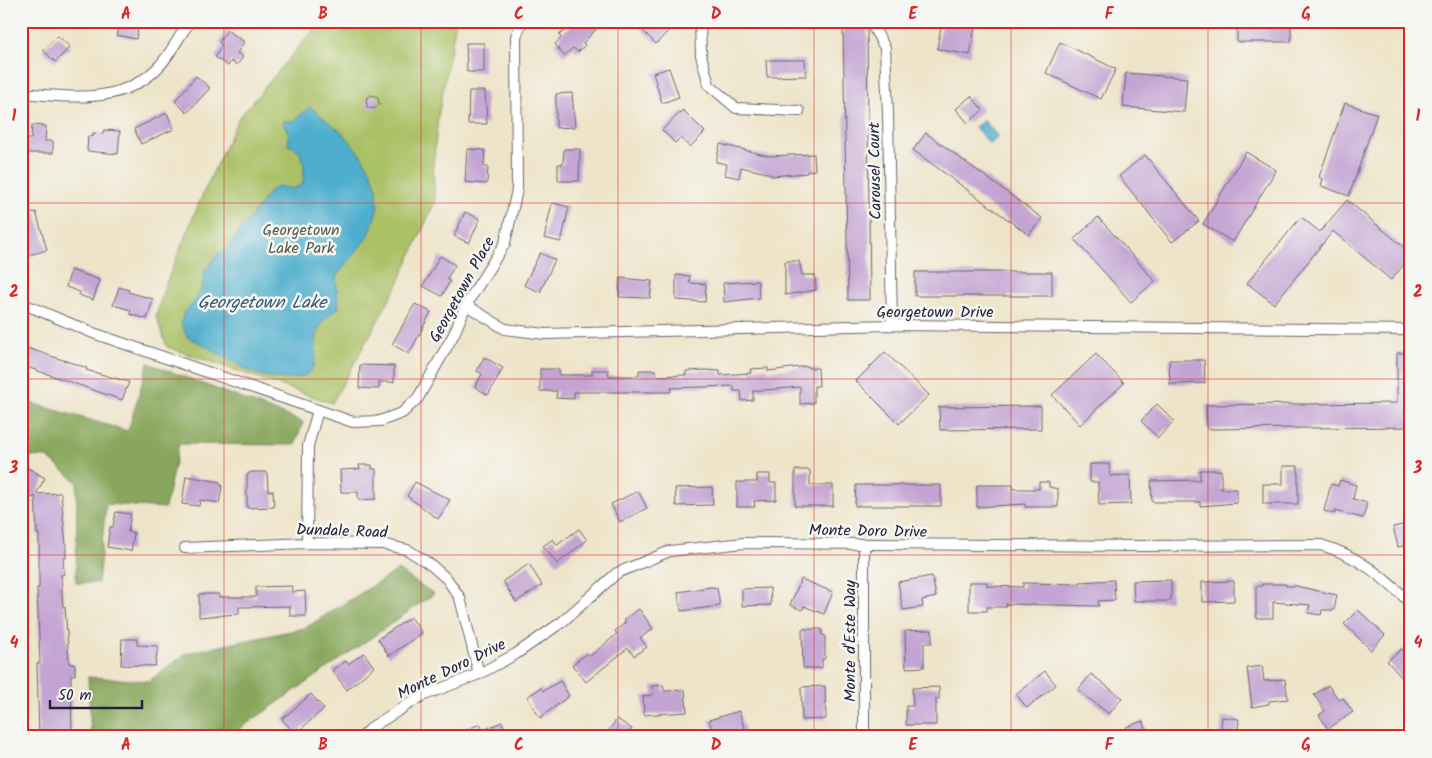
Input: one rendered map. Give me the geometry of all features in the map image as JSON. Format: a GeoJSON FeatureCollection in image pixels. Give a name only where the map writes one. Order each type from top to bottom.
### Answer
{"type":"FeatureCollection","features":[{"type":"Feature","properties":{"kind":"street"},"geometry":{"type":"LineString","coordinates":[[21,93],[78,97],[124,92],[144,80],[162,63],[190,21]]}},
{"type":"Feature","properties":{"kind":"street","name":"Georgetown Place"},"geometry":{"type":"LineString","coordinates":[[21,303],[93,333],[353,422],[380,421],[402,413],[418,398],[454,334],[466,305],[505,242],[513,216],[517,190],[516,37],[522,21]]}},
{"type":"Feature","properties":{"kind":"street"},"geometry":{"type":"LineString","coordinates":[[700,21],[701,55],[709,85],[736,108],[799,111]]}},
{"type":"Feature","properties":{"kind":"street","name":"Carousel Court"},"geometry":{"type":"LineString","coordinates":[[870,21],[885,48],[892,325]]}},
{"type":"Feature","properties":{"kind":"street","name":"Georgetown Drive"},"geometry":{"type":"LineString","coordinates":[[466,305],[505,329],[545,334],[892,325],[1411,330]]}},
{"type":"Feature","properties":{"kind":"street"},"geometry":{"type":"LineString","coordinates":[[307,543],[308,446],[318,410]]}},
{"type":"Feature","properties":{"kind":"street","name":"Dundale Road"},"geometry":{"type":"LineString","coordinates":[[184,548],[307,543],[382,544],[408,550],[431,564],[447,579],[460,598],[479,674]]}},
{"type":"Feature","properties":{"kind":"street","name":"Monte Doro Drive"},"geometry":{"type":"LineString","coordinates":[[362,737],[375,725],[422,696],[479,674],[516,654],[562,622],[617,573],[670,551],[744,543],[864,545],[1321,545],[1341,551],[1370,566],[1411,603]]}},
{"type":"Feature","properties":{"kind":"street","name":"Monte d'Este Way"},"geometry":{"type":"LineString","coordinates":[[864,545],[864,737]]}},
{"type":"Feature","properties":{"kind":"green space","name":"Georgetown Lake Park"},"geometry":{"type":"Polygon","coordinates":[[[321,21],[456,21],[438,117],[433,167],[435,202],[397,286],[332,403],[167,347],[156,316],[165,286],[201,198],[238,119],[321,21]]]}},
{"type":"Feature","properties":{"kind":"green space"},"geometry":{"type":"Polygon","coordinates":[[[148,363],[303,422],[295,445],[179,444],[165,508],[106,504],[98,583],[76,583],[77,482],[47,457],[21,456],[21,400],[128,431],[148,363]]]}},
{"type":"Feature","properties":{"kind":"green space"},"geometry":{"type":"Polygon","coordinates":[[[398,570],[434,594],[228,737],[91,737],[88,677],[149,681],[187,653],[305,628],[398,570]]]}},
{"type":"Feature","properties":{"kind":"water","name":"Georgetown Lake"},"geometry":{"type":"Polygon","coordinates":[[[310,107],[344,134],[360,154],[370,169],[377,189],[378,207],[369,235],[336,277],[339,308],[325,320],[318,330],[315,360],[312,369],[306,375],[297,378],[276,378],[248,370],[187,337],[181,323],[184,312],[201,291],[205,270],[217,255],[227,248],[271,190],[278,186],[292,189],[303,184],[304,163],[299,150],[288,145],[289,134],[282,121],[293,121],[310,107]]]}},
{"type":"Feature","properties":{"kind":"water"},"geometry":{"type":"Polygon","coordinates":[[[984,120],[998,137],[990,145],[975,127],[984,120]]]}},
{"type":"Feature","properties":{"kind":"building"},"geometry":{"type":"Polygon","coordinates":[[[121,21],[140,21],[136,39],[117,35],[121,21]]]}},
{"type":"Feature","properties":{"kind":"building"},"geometry":{"type":"Polygon","coordinates":[[[578,21],[604,21],[583,43],[585,45],[578,52],[573,48],[564,56],[555,44],[561,38],[559,35],[578,21]]]}},
{"type":"Feature","properties":{"kind":"building"},"geometry":{"type":"Polygon","coordinates":[[[633,21],[660,21],[669,30],[656,44],[633,21]]]}},
{"type":"Feature","properties":{"kind":"building"},"geometry":{"type":"Polygon","coordinates":[[[942,21],[976,21],[970,55],[937,49],[942,21]]]}},
{"type":"Feature","properties":{"kind":"building"},"geometry":{"type":"Polygon","coordinates":[[[1237,21],[1286,21],[1286,24],[1291,24],[1291,42],[1237,42],[1237,21]]]}},
{"type":"Feature","properties":{"kind":"building"},"geometry":{"type":"Polygon","coordinates":[[[843,26],[865,26],[867,30],[870,300],[848,300],[843,26]]]}},
{"type":"Feature","properties":{"kind":"building"},"geometry":{"type":"Polygon","coordinates":[[[227,30],[244,42],[237,53],[243,57],[237,65],[231,61],[228,66],[215,57],[222,45],[219,42],[227,30]]]}},
{"type":"Feature","properties":{"kind":"building"},"geometry":{"type":"Polygon","coordinates":[[[58,36],[70,47],[55,62],[43,50],[58,36]]]}},
{"type":"Feature","properties":{"kind":"building"},"geometry":{"type":"Polygon","coordinates":[[[1060,42],[1116,69],[1101,99],[1046,73],[1060,42]]]}},
{"type":"Feature","properties":{"kind":"building"},"geometry":{"type":"Polygon","coordinates":[[[466,43],[484,43],[484,72],[467,72],[466,43]]]}},
{"type":"Feature","properties":{"kind":"building"},"geometry":{"type":"Polygon","coordinates":[[[766,60],[805,60],[806,76],[767,77],[766,60]]]}},
{"type":"Feature","properties":{"kind":"building"},"geometry":{"type":"Polygon","coordinates":[[[669,68],[679,97],[662,103],[653,73],[669,68]]]}},
{"type":"Feature","properties":{"kind":"building"},"geometry":{"type":"Polygon","coordinates":[[[1126,73],[1187,78],[1184,112],[1123,107],[1126,73]]]}},
{"type":"Feature","properties":{"kind":"building"},"geometry":{"type":"Polygon","coordinates":[[[196,76],[210,88],[187,113],[175,101],[196,76]]]}},
{"type":"Feature","properties":{"kind":"building"},"geometry":{"type":"Polygon","coordinates":[[[469,91],[485,91],[487,124],[468,124],[469,91]]]}},
{"type":"Feature","properties":{"kind":"building"},"geometry":{"type":"Polygon","coordinates":[[[572,93],[575,127],[556,128],[556,94],[572,93]]]}},
{"type":"Feature","properties":{"kind":"building"},"geometry":{"type":"Polygon","coordinates":[[[371,95],[378,97],[379,104],[374,109],[367,107],[366,99],[371,95]]]}},
{"type":"Feature","properties":{"kind":"building"},"geometry":{"type":"Polygon","coordinates":[[[971,96],[983,110],[968,123],[956,109],[971,96]]]}},
{"type":"Feature","properties":{"kind":"building"},"geometry":{"type":"Polygon","coordinates":[[[1345,103],[1377,114],[1349,196],[1321,186],[1323,179],[1319,177],[1345,103]]]}},
{"type":"Feature","properties":{"kind":"building"},"geometry":{"type":"Polygon","coordinates":[[[683,110],[705,132],[690,147],[680,138],[675,143],[662,130],[683,110]]]}},
{"type":"Feature","properties":{"kind":"building"},"geometry":{"type":"Polygon","coordinates":[[[167,113],[174,129],[141,144],[134,129],[167,113]]]}},
{"type":"Feature","properties":{"kind":"building"},"geometry":{"type":"Polygon","coordinates":[[[32,125],[46,126],[45,141],[53,141],[53,153],[24,153],[25,139],[31,139],[32,125]]]}},
{"type":"Feature","properties":{"kind":"building"},"geometry":{"type":"Polygon","coordinates":[[[104,130],[120,131],[118,154],[87,151],[88,136],[93,137],[93,133],[103,134],[104,130]]]}},
{"type":"Feature","properties":{"kind":"building"},"geometry":{"type":"Polygon","coordinates":[[[926,133],[1042,218],[1029,235],[913,150],[926,133]]]}},
{"type":"Feature","properties":{"kind":"building"},"geometry":{"type":"Polygon","coordinates":[[[720,144],[769,156],[814,154],[815,170],[807,171],[807,173],[771,176],[771,174],[741,167],[739,178],[725,175],[727,164],[716,162],[720,144]]]}},
{"type":"Feature","properties":{"kind":"building"},"geometry":{"type":"Polygon","coordinates":[[[467,149],[485,150],[484,167],[488,167],[487,184],[465,182],[467,149]]]}},
{"type":"Feature","properties":{"kind":"building"},"geometry":{"type":"Polygon","coordinates":[[[564,149],[580,149],[579,181],[558,181],[558,164],[563,164],[564,149]]]}},
{"type":"Feature","properties":{"kind":"building"},"geometry":{"type":"Polygon","coordinates":[[[1246,152],[1276,170],[1233,242],[1203,224],[1246,152]]]}},
{"type":"Feature","properties":{"kind":"building"},"geometry":{"type":"Polygon","coordinates":[[[1145,155],[1199,221],[1172,242],[1119,176],[1145,155]]]}},
{"type":"Feature","properties":{"kind":"building"},"geometry":{"type":"Polygon","coordinates":[[[1347,200],[1411,253],[1411,256],[1391,280],[1333,231],[1274,304],[1247,283],[1301,217],[1320,232],[1347,200]]]}},
{"type":"Feature","properties":{"kind":"building"},"geometry":{"type":"Polygon","coordinates":[[[552,203],[569,207],[561,242],[544,238],[552,203]]]}},
{"type":"Feature","properties":{"kind":"building"},"geometry":{"type":"Polygon","coordinates":[[[36,212],[47,250],[26,256],[21,240],[21,216],[36,212]]]}},
{"type":"Feature","properties":{"kind":"building"},"geometry":{"type":"Polygon","coordinates":[[[465,212],[480,219],[469,243],[454,236],[465,212]]]}},
{"type":"Feature","properties":{"kind":"building"},"geometry":{"type":"Polygon","coordinates":[[[1098,217],[1155,281],[1131,302],[1074,239],[1098,217]]]}},
{"type":"Feature","properties":{"kind":"building"},"geometry":{"type":"Polygon","coordinates":[[[540,253],[555,260],[540,292],[524,285],[540,253]]]}},
{"type":"Feature","properties":{"kind":"building"},"geometry":{"type":"Polygon","coordinates":[[[440,256],[455,265],[447,279],[450,281],[442,296],[423,286],[440,256]]]}},
{"type":"Feature","properties":{"kind":"building"},"geometry":{"type":"Polygon","coordinates":[[[785,261],[799,261],[802,275],[815,275],[816,290],[785,295],[785,261]]]}},
{"type":"Feature","properties":{"kind":"building"},"geometry":{"type":"Polygon","coordinates":[[[71,270],[100,280],[93,300],[79,295],[80,292],[66,287],[71,270]]]}},
{"type":"Feature","properties":{"kind":"building"},"geometry":{"type":"Polygon","coordinates":[[[915,272],[1052,272],[1052,296],[915,296],[915,272]]]}},
{"type":"Feature","properties":{"kind":"building"},"geometry":{"type":"Polygon","coordinates":[[[676,275],[690,276],[689,283],[706,284],[705,302],[676,300],[676,275]]]}},
{"type":"Feature","properties":{"kind":"building"},"geometry":{"type":"Polygon","coordinates":[[[620,278],[652,281],[650,298],[619,297],[620,278]]]}},
{"type":"Feature","properties":{"kind":"building"},"geometry":{"type":"Polygon","coordinates":[[[758,281],[759,298],[724,302],[723,283],[758,281]]]}},
{"type":"Feature","properties":{"kind":"building"},"geometry":{"type":"Polygon","coordinates":[[[119,287],[129,290],[128,292],[153,299],[147,319],[130,314],[131,310],[113,305],[119,287]]]}},
{"type":"Feature","properties":{"kind":"building"},"geometry":{"type":"Polygon","coordinates":[[[415,304],[431,312],[409,354],[392,344],[415,304]]]}},
{"type":"Feature","properties":{"kind":"building"},"geometry":{"type":"Polygon","coordinates":[[[21,346],[87,368],[86,370],[129,382],[122,400],[21,365],[21,346]]]}},
{"type":"Feature","properties":{"kind":"building"},"geometry":{"type":"Polygon","coordinates":[[[885,352],[929,395],[899,424],[856,381],[885,352]]]}},
{"type":"Feature","properties":{"kind":"building"},"geometry":{"type":"Polygon","coordinates":[[[1397,353],[1411,353],[1410,427],[1207,429],[1206,405],[1397,403],[1397,353]]]}},
{"type":"Feature","properties":{"kind":"building"},"geometry":{"type":"Polygon","coordinates":[[[1096,354],[1124,383],[1080,425],[1052,395],[1096,354]]]}},
{"type":"Feature","properties":{"kind":"building"},"geometry":{"type":"Polygon","coordinates":[[[484,357],[503,368],[488,395],[475,387],[482,374],[477,371],[484,357]]]}},
{"type":"Feature","properties":{"kind":"building"},"geometry":{"type":"Polygon","coordinates":[[[1169,360],[1204,360],[1205,383],[1170,384],[1169,360]]]}},
{"type":"Feature","properties":{"kind":"building"},"geometry":{"type":"Polygon","coordinates":[[[360,365],[394,366],[394,382],[379,382],[379,389],[359,388],[360,365]]]}},
{"type":"Feature","properties":{"kind":"building"},"geometry":{"type":"Polygon","coordinates":[[[808,366],[808,368],[818,368],[819,386],[814,386],[814,403],[800,404],[800,387],[753,391],[753,400],[742,401],[741,391],[734,391],[734,386],[671,388],[671,392],[574,392],[574,399],[556,398],[557,391],[540,391],[540,369],[559,369],[559,375],[592,375],[592,370],[608,370],[609,376],[639,376],[639,370],[656,370],[656,376],[686,375],[686,371],[707,370],[720,371],[720,375],[751,373],[750,369],[768,368],[768,371],[808,366]]]}},
{"type":"Feature","properties":{"kind":"building"},"geometry":{"type":"Polygon","coordinates":[[[1157,404],[1174,421],[1158,438],[1141,421],[1157,404]]]}},
{"type":"Feature","properties":{"kind":"building"},"geometry":{"type":"Polygon","coordinates":[[[1041,406],[1041,429],[940,430],[939,407],[1041,406]]]}},
{"type":"Feature","properties":{"kind":"building"},"geometry":{"type":"Polygon","coordinates":[[[21,464],[45,478],[36,494],[61,493],[66,546],[66,558],[63,558],[64,574],[61,575],[63,607],[65,607],[69,663],[75,665],[75,675],[71,675],[72,737],[39,737],[37,663],[40,663],[37,588],[39,588],[39,534],[37,534],[35,496],[33,498],[21,492],[21,464]]]}},
{"type":"Feature","properties":{"kind":"building"},"geometry":{"type":"Polygon","coordinates":[[[1090,464],[1109,464],[1110,476],[1130,475],[1131,504],[1099,505],[1098,482],[1090,482],[1090,464]]]}},
{"type":"Feature","properties":{"kind":"building"},"geometry":{"type":"Polygon","coordinates":[[[359,465],[372,465],[372,469],[376,469],[376,499],[358,500],[358,492],[341,492],[340,470],[360,469],[359,465]]]}},
{"type":"Feature","properties":{"kind":"building"},"geometry":{"type":"Polygon","coordinates":[[[1283,466],[1298,466],[1298,504],[1263,504],[1263,484],[1283,484],[1283,466]]]}},
{"type":"Feature","properties":{"kind":"building"},"geometry":{"type":"Polygon","coordinates":[[[795,470],[810,470],[810,485],[833,485],[833,506],[795,506],[795,470]]]}},
{"type":"Feature","properties":{"kind":"building"},"geometry":{"type":"Polygon","coordinates":[[[1200,470],[1221,470],[1221,489],[1237,489],[1237,503],[1200,506],[1200,502],[1152,502],[1151,481],[1200,480],[1200,470]]]}},
{"type":"Feature","properties":{"kind":"building"},"geometry":{"type":"Polygon","coordinates":[[[251,472],[267,472],[268,491],[273,491],[274,507],[247,508],[247,475],[251,472]]]}},
{"type":"Feature","properties":{"kind":"building"},"geometry":{"type":"Polygon","coordinates":[[[757,474],[770,474],[770,483],[776,483],[776,500],[754,501],[755,507],[737,507],[737,482],[757,482],[757,474]]]}},
{"type":"Feature","properties":{"kind":"building"},"geometry":{"type":"Polygon","coordinates":[[[186,476],[220,482],[222,487],[219,503],[200,500],[199,506],[182,504],[186,476]]]}},
{"type":"Feature","properties":{"kind":"building"},"geometry":{"type":"Polygon","coordinates":[[[1340,480],[1356,485],[1353,499],[1367,503],[1363,518],[1335,511],[1335,514],[1324,511],[1331,484],[1338,486],[1340,480]]]}},
{"type":"Feature","properties":{"kind":"building"},"geometry":{"type":"Polygon","coordinates":[[[415,482],[450,500],[438,519],[407,496],[415,482]]]}},
{"type":"Feature","properties":{"kind":"building"},"geometry":{"type":"Polygon","coordinates":[[[1039,482],[1049,482],[1049,487],[1058,489],[1058,507],[1025,507],[1025,504],[977,507],[977,485],[1013,485],[1013,489],[1039,489],[1039,482]]]}},
{"type":"Feature","properties":{"kind":"building"},"geometry":{"type":"Polygon","coordinates":[[[856,485],[941,485],[941,506],[855,506],[856,485]]]}},
{"type":"Feature","properties":{"kind":"building"},"geometry":{"type":"Polygon","coordinates":[[[712,487],[713,505],[676,506],[675,488],[712,487]]]}},
{"type":"Feature","properties":{"kind":"building"},"geometry":{"type":"Polygon","coordinates":[[[638,491],[647,508],[620,522],[611,504],[638,491]]]}},
{"type":"Feature","properties":{"kind":"building"},"geometry":{"type":"Polygon","coordinates":[[[116,512],[131,514],[128,532],[134,533],[131,551],[107,547],[110,527],[113,527],[116,512]]]}},
{"type":"Feature","properties":{"kind":"building"},"geometry":{"type":"Polygon","coordinates":[[[1411,523],[1411,544],[1398,547],[1393,527],[1411,523]]]}},
{"type":"Feature","properties":{"kind":"building"},"geometry":{"type":"Polygon","coordinates":[[[579,529],[587,540],[557,564],[543,546],[553,539],[557,545],[579,529]]]}},
{"type":"Feature","properties":{"kind":"building"},"geometry":{"type":"Polygon","coordinates":[[[529,564],[542,585],[516,602],[503,581],[529,564]]]}},
{"type":"Feature","properties":{"kind":"building"},"geometry":{"type":"Polygon","coordinates":[[[932,576],[936,597],[922,600],[923,607],[903,610],[898,582],[932,576]]]}},
{"type":"Feature","properties":{"kind":"building"},"geometry":{"type":"Polygon","coordinates":[[[801,579],[833,592],[824,614],[804,606],[802,610],[790,605],[801,579]]]}},
{"type":"Feature","properties":{"kind":"building"},"geometry":{"type":"Polygon","coordinates":[[[1114,580],[1115,600],[1098,601],[1099,606],[1006,604],[1006,607],[987,607],[987,611],[969,611],[969,582],[987,582],[987,586],[1023,587],[1023,583],[1080,584],[1080,582],[1114,580]]]}},
{"type":"Feature","properties":{"kind":"building"},"geometry":{"type":"Polygon","coordinates":[[[1171,580],[1171,601],[1134,601],[1133,581],[1171,580]]]}},
{"type":"Feature","properties":{"kind":"building"},"geometry":{"type":"Polygon","coordinates":[[[1234,581],[1234,601],[1202,602],[1202,582],[1234,581]]]}},
{"type":"Feature","properties":{"kind":"building"},"geometry":{"type":"Polygon","coordinates":[[[1262,584],[1286,584],[1286,586],[1296,586],[1337,595],[1334,610],[1322,610],[1321,615],[1308,613],[1310,605],[1273,602],[1273,618],[1256,618],[1256,586],[1262,586],[1262,584]]]}},
{"type":"Feature","properties":{"kind":"building"},"geometry":{"type":"Polygon","coordinates":[[[292,586],[292,592],[305,591],[306,616],[290,616],[290,606],[239,607],[239,614],[199,617],[199,594],[219,594],[219,597],[256,597],[256,587],[292,586]]]}},
{"type":"Feature","properties":{"kind":"building"},"geometry":{"type":"Polygon","coordinates":[[[711,587],[717,588],[720,606],[681,611],[678,592],[711,587]]]}},
{"type":"Feature","properties":{"kind":"building"},"geometry":{"type":"Polygon","coordinates":[[[770,588],[771,605],[742,606],[742,589],[770,588]]]}},
{"type":"Feature","properties":{"kind":"building"},"geometry":{"type":"Polygon","coordinates":[[[639,609],[653,629],[640,638],[647,647],[634,656],[628,648],[586,682],[572,665],[587,653],[590,656],[617,634],[615,631],[625,623],[625,619],[639,609]]]}},
{"type":"Feature","properties":{"kind":"building"},"geometry":{"type":"Polygon","coordinates":[[[1358,610],[1385,635],[1371,650],[1344,624],[1358,610]]]}},
{"type":"Feature","properties":{"kind":"building"},"geometry":{"type":"Polygon","coordinates":[[[411,617],[422,633],[389,656],[378,639],[411,617]]]}},
{"type":"Feature","properties":{"kind":"building"},"geometry":{"type":"Polygon","coordinates":[[[802,629],[822,629],[822,635],[825,635],[825,659],[822,659],[822,668],[803,668],[802,629]]]}},
{"type":"Feature","properties":{"kind":"building"},"geometry":{"type":"Polygon","coordinates":[[[932,630],[932,643],[924,643],[924,667],[906,668],[905,631],[932,630]]]}},
{"type":"Feature","properties":{"kind":"building"},"geometry":{"type":"Polygon","coordinates":[[[122,639],[137,639],[137,645],[158,646],[155,666],[121,665],[122,639]]]}},
{"type":"Feature","properties":{"kind":"building"},"geometry":{"type":"Polygon","coordinates":[[[1402,649],[1411,659],[1411,688],[1387,661],[1402,649]]]}},
{"type":"Feature","properties":{"kind":"building"},"geometry":{"type":"Polygon","coordinates":[[[364,653],[374,667],[347,690],[332,670],[346,661],[348,664],[364,653]]]}},
{"type":"Feature","properties":{"kind":"building"},"geometry":{"type":"Polygon","coordinates":[[[1262,666],[1264,681],[1285,679],[1288,699],[1269,701],[1269,704],[1252,707],[1247,668],[1262,666]]]}},
{"type":"Feature","properties":{"kind":"building"},"geometry":{"type":"Polygon","coordinates":[[[1045,671],[1056,685],[1027,708],[1016,694],[1045,671]]]}},
{"type":"Feature","properties":{"kind":"building"},"geometry":{"type":"Polygon","coordinates":[[[1091,674],[1122,698],[1109,714],[1078,690],[1091,674]]]}},
{"type":"Feature","properties":{"kind":"building"},"geometry":{"type":"Polygon","coordinates":[[[560,681],[569,696],[540,718],[527,697],[541,688],[543,691],[560,681]]]}},
{"type":"Feature","properties":{"kind":"building"},"geometry":{"type":"Polygon","coordinates":[[[663,685],[664,691],[685,690],[687,712],[644,715],[643,696],[653,695],[652,686],[663,685]]]}},
{"type":"Feature","properties":{"kind":"building"},"geometry":{"type":"Polygon","coordinates":[[[1328,685],[1339,700],[1343,698],[1353,712],[1328,729],[1319,715],[1325,711],[1314,695],[1328,685]]]}},
{"type":"Feature","properties":{"kind":"building"},"geometry":{"type":"Polygon","coordinates":[[[825,686],[826,719],[802,720],[801,687],[825,686]]]}},
{"type":"Feature","properties":{"kind":"building"},"geometry":{"type":"Polygon","coordinates":[[[939,687],[939,699],[936,699],[936,725],[906,725],[906,706],[913,706],[912,688],[939,687]]]}},
{"type":"Feature","properties":{"kind":"building"},"geometry":{"type":"Polygon","coordinates":[[[311,694],[324,709],[295,734],[282,719],[311,694]]]}},
{"type":"Feature","properties":{"kind":"building"},"geometry":{"type":"Polygon","coordinates":[[[739,711],[747,737],[715,737],[709,720],[739,711]]]}},
{"type":"Feature","properties":{"kind":"building"},"geometry":{"type":"Polygon","coordinates":[[[1222,717],[1239,719],[1237,737],[1220,737],[1222,717]]]}},
{"type":"Feature","properties":{"kind":"building"},"geometry":{"type":"Polygon","coordinates":[[[617,719],[632,729],[626,737],[604,737],[617,719]]]}},
{"type":"Feature","properties":{"kind":"building"},"geometry":{"type":"Polygon","coordinates":[[[1143,721],[1149,737],[1129,737],[1126,727],[1143,721]]]}},
{"type":"Feature","properties":{"kind":"building"},"geometry":{"type":"Polygon","coordinates":[[[502,722],[508,737],[449,737],[480,724],[483,730],[502,722]]]}}]}
